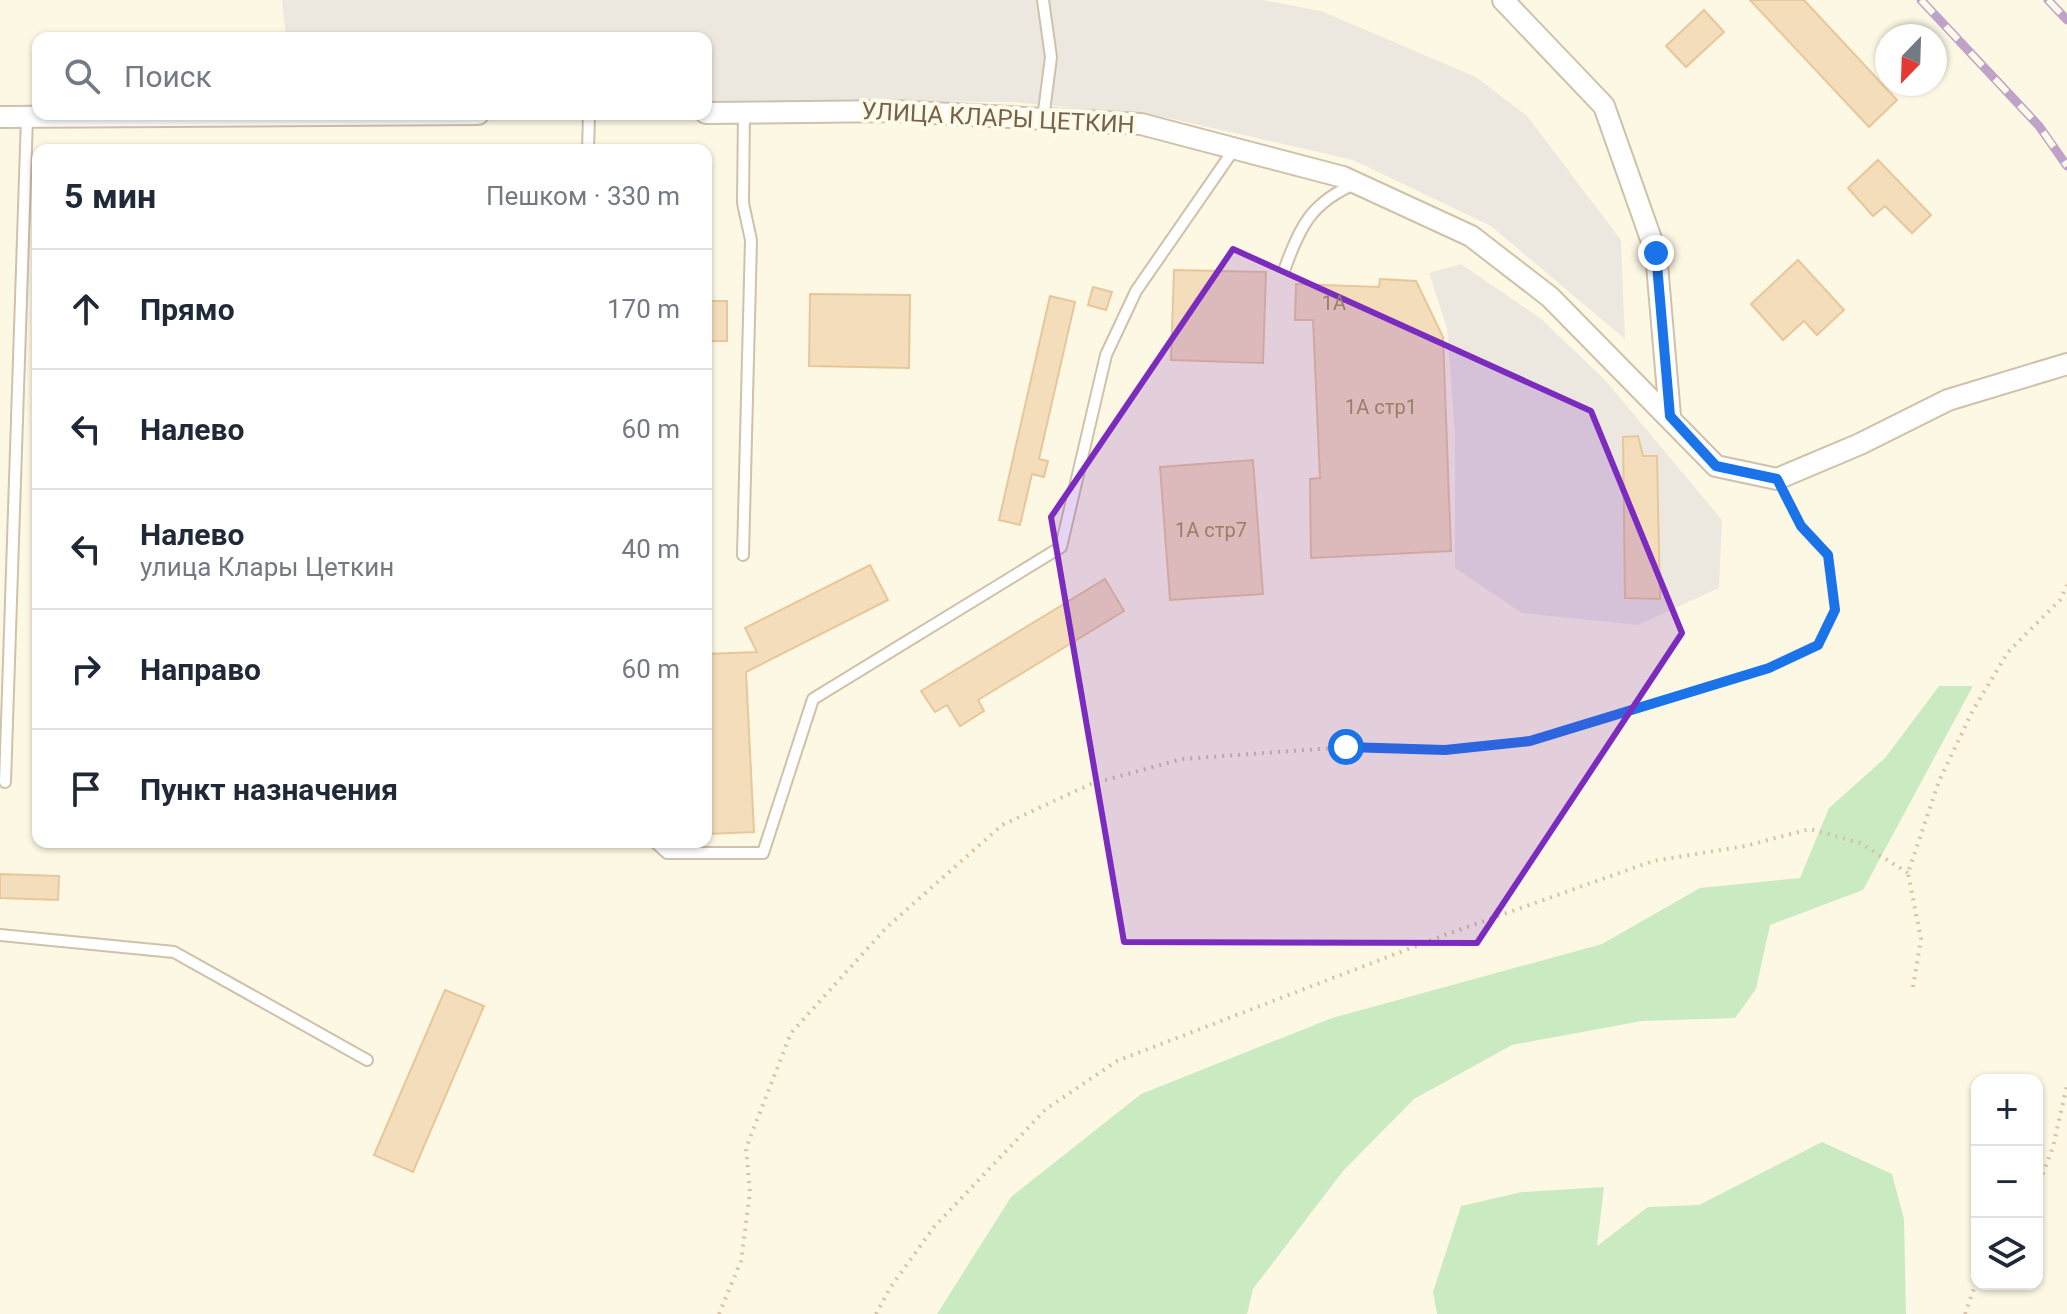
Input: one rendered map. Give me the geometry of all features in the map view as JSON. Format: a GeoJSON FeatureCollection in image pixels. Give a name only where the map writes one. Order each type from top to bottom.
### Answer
{"type":"FeatureCollection","features":[{"type":"Feature","properties":{"kind":"street"},"geometry":{"type":"LineString","coordinates":[[1503,0],[1604,106],[1656,253],[1670,416]]}},
{"type":"Feature","properties":{"kind":"street","name":"УЛИЦА КЛАРЫ ЦЕТКИН"},"geometry":{"type":"LineString","coordinates":[[712,113],[894,111],[1141,124],[1356,183],[1471,236],[1550,297],[1716,466],[1777,479]]}},
{"type":"Feature","properties":{"kind":"street"},"geometry":{"type":"LineString","coordinates":[[0,117],[32,117]]}},
{"type":"Feature","properties":{"kind":"street"},"geometry":{"type":"LineString","coordinates":[[1777,479],[1860,444],[1948,400],[2067,364]]}},
{"type":"Feature","properties":{"kind":"lane"},"geometry":{"type":"LineString","coordinates":[[1043,0],[1051,57],[1043,119]]}},
{"type":"Feature","properties":{"kind":"lane"},"geometry":{"type":"LineString","coordinates":[[743,555],[751,240],[743,203],[744,112]]}},
{"type":"Feature","properties":{"kind":"lane"},"geometry":{"type":"LineString","coordinates":[[5,782],[27,117]]}},
{"type":"Feature","properties":{"kind":"lane"},"geometry":{"type":"LineString","coordinates":[[588,144],[589,120]]}},
{"type":"Feature","properties":{"kind":"lane"},"geometry":{"type":"LineString","coordinates":[[662,848],[667,853],[763,853],[813,699],[1061,547],[1106,355],[1136,291],[1235,148]]}},
{"type":"Feature","properties":{"kind":"lane"},"geometry":{"type":"LineString","coordinates":[[1285,268],[1299,229],[1328,195],[1356,183]]}},
{"type":"Feature","properties":{"kind":"lane"},"geometry":{"type":"LineString","coordinates":[[0,935],[174,952],[367,1060]]}},
{"type":"Feature","properties":{"kind":"path"},"geometry":{"type":"LineString","coordinates":[[719,1314],[741,1261],[750,1192],[746,1148],[791,1033],[886,928],[1002,825],[1091,784],[1182,759],[1346,747],[1445,750],[1530,741],[1769,668],[1818,645],[1835,610],[1828,555],[1801,526],[1777,479]]}},
{"type":"Feature","properties":{"kind":"path"},"geometry":{"type":"LineString","coordinates":[[1913,987],[1921,939],[1908,873],[1939,781],[1973,710],[2008,652],[2060,600],[2067,585]]}},
{"type":"Feature","properties":{"kind":"path"},"geometry":{"type":"LineString","coordinates":[[876,1314],[890,1288],[934,1227],[1046,1109],[1117,1061],[1442,936],[1653,861],[1745,846],[1810,829],[1860,843],[1908,873]]}},
{"type":"Feature","properties":{"kind":"path"},"geometry":{"type":"LineString","coordinates":[[2043,1173],[2053,1147],[2067,1085]]}},
{"type":"Feature","properties":{"kind":"path"},"geometry":{"type":"LineString","coordinates":[[1965,1314],[1973,1290]]}},
{"type":"Feature","properties":{"kind":"highlighted area"},"geometry":{"type":"Polygon","coordinates":[[[1233,249],[1591,411],[1682,633],[1477,943],[1124,942],[1051,517],[1233,249]]]}},
{"type":"Feature","properties":{"kind":"shaded area"},"geometry":{"type":"Polygon","coordinates":[[[282,0],[1263,0],[1321,11],[1476,77],[1527,116],[1621,240],[1625,339],[1491,226],[1353,160],[1164,117],[1014,102],[712,101],[712,32],[285,32],[282,0]]]}},
{"type":"Feature","properties":{"kind":"shaded area"},"geometry":{"type":"Polygon","coordinates":[[[1461,264],[1540,318],[1605,380],[1722,520],[1719,588],[1638,625],[1522,613],[1455,568],[1455,435],[1447,328],[1429,273],[1461,264]]]}},
{"type":"Feature","properties":{"kind":"green space"},"geometry":{"type":"Polygon","coordinates":[[[1939,686],[1973,686],[1863,890],[1770,925],[1756,989],[1735,1018],[1642,1021],[1512,1045],[1414,1099],[1343,1171],[1253,1289],[1247,1314],[937,1314],[1011,1197],[1141,1094],[1332,1018],[1602,944],[1700,888],[1800,878],[1829,808],[1885,758],[1939,686]]]}},
{"type":"Feature","properties":{"kind":"green space"},"geometry":{"type":"Polygon","coordinates":[[[1822,1142],[1892,1174],[1904,1219],[1906,1314],[1437,1314],[1433,1292],[1461,1206],[1522,1192],[1604,1187],[1597,1246],[1648,1207],[1699,1205],[1822,1142]]]}},
{"type":"Feature","properties":{"kind":"building"},"geometry":{"type":"Polygon","coordinates":[[[1750,0],[1804,0],[1875,76],[1875,96],[1893,96],[1897,100],[1869,127],[1750,0]]]}},
{"type":"Feature","properties":{"kind":"building"},"geometry":{"type":"Polygon","coordinates":[[[1704,10],[1724,32],[1686,67],[1666,46],[1704,10]]]}},
{"type":"Feature","properties":{"kind":"building"},"geometry":{"type":"Polygon","coordinates":[[[1878,160],[1931,215],[1912,233],[1885,206],[1873,216],[1848,188],[1878,160]]]}},
{"type":"Feature","properties":{"kind":"building"},"geometry":{"type":"Polygon","coordinates":[[[1798,260],[1844,310],[1817,335],[1804,321],[1783,340],[1751,304],[1798,260]]]}},
{"type":"Feature","properties":{"kind":"building"},"geometry":{"type":"Polygon","coordinates":[[[1174,270],[1266,272],[1263,363],[1171,360],[1174,270]]]}},
{"type":"Feature","properties":{"kind":"building"},"geometry":{"type":"Polygon","coordinates":[[[1380,279],[1416,281],[1443,337],[1451,551],[1311,558],[1310,479],[1320,478],[1313,320],[1295,320],[1296,284],[1379,287],[1380,279]]]}},
{"type":"Feature","properties":{"kind":"building"},"geometry":{"type":"Polygon","coordinates":[[[1093,287],[1112,292],[1106,310],[1088,305],[1093,287]]]}},
{"type":"Feature","properties":{"kind":"building"},"geometry":{"type":"Polygon","coordinates":[[[810,294],[910,295],[909,368],[809,366],[810,294]]]}},
{"type":"Feature","properties":{"kind":"building"},"geometry":{"type":"Polygon","coordinates":[[[1050,296],[1075,302],[1039,459],[1048,461],[1044,477],[1032,474],[1020,525],[999,520],[1050,296]]]}},
{"type":"Feature","properties":{"kind":"building"},"geometry":{"type":"Polygon","coordinates":[[[712,301],[727,301],[727,341],[712,341],[712,301]]]}},
{"type":"Feature","properties":{"kind":"building"},"geometry":{"type":"Polygon","coordinates":[[[1638,436],[1643,456],[1657,456],[1660,599],[1625,598],[1623,437],[1638,436]]]}},
{"type":"Feature","properties":{"kind":"building"},"geometry":{"type":"Polygon","coordinates":[[[1253,460],[1263,594],[1170,600],[1160,467],[1253,460]]]}},
{"type":"Feature","properties":{"kind":"building"},"geometry":{"type":"Polygon","coordinates":[[[870,565],[888,600],[746,672],[754,832],[712,834],[712,654],[757,652],[745,628],[870,565]]]}},
{"type":"Feature","properties":{"kind":"building"},"geometry":{"type":"Polygon","coordinates":[[[1105,579],[1124,611],[978,700],[984,711],[960,726],[947,705],[935,712],[921,691],[1105,579]]]}},
{"type":"Feature","properties":{"kind":"building"},"geometry":{"type":"Polygon","coordinates":[[[0,874],[59,876],[58,900],[0,898],[0,874]]]}},
{"type":"Feature","properties":{"kind":"building"},"geometry":{"type":"Polygon","coordinates":[[[445,990],[484,1006],[413,1172],[374,1155],[445,990]]]}},
{"type":"Feature","properties":{"kind":"railway"},"geometry":{"type":"LineString","coordinates":[[1921,0],[2039,126],[2067,166]]}},
{"type":"Feature","properties":{"kind":"railway"},"geometry":{"type":"LineString","coordinates":[[2048,0],[2067,20]]}},
{"type":"Feature","properties":{"kind":"route"},"geometry":{"type":"LineString","coordinates":[[1346,747],[1445,750],[1530,741],[1769,668],[1818,645],[1835,610],[1828,555],[1801,526],[1777,479],[1716,466],[1670,416],[1656,253]]}}]}
